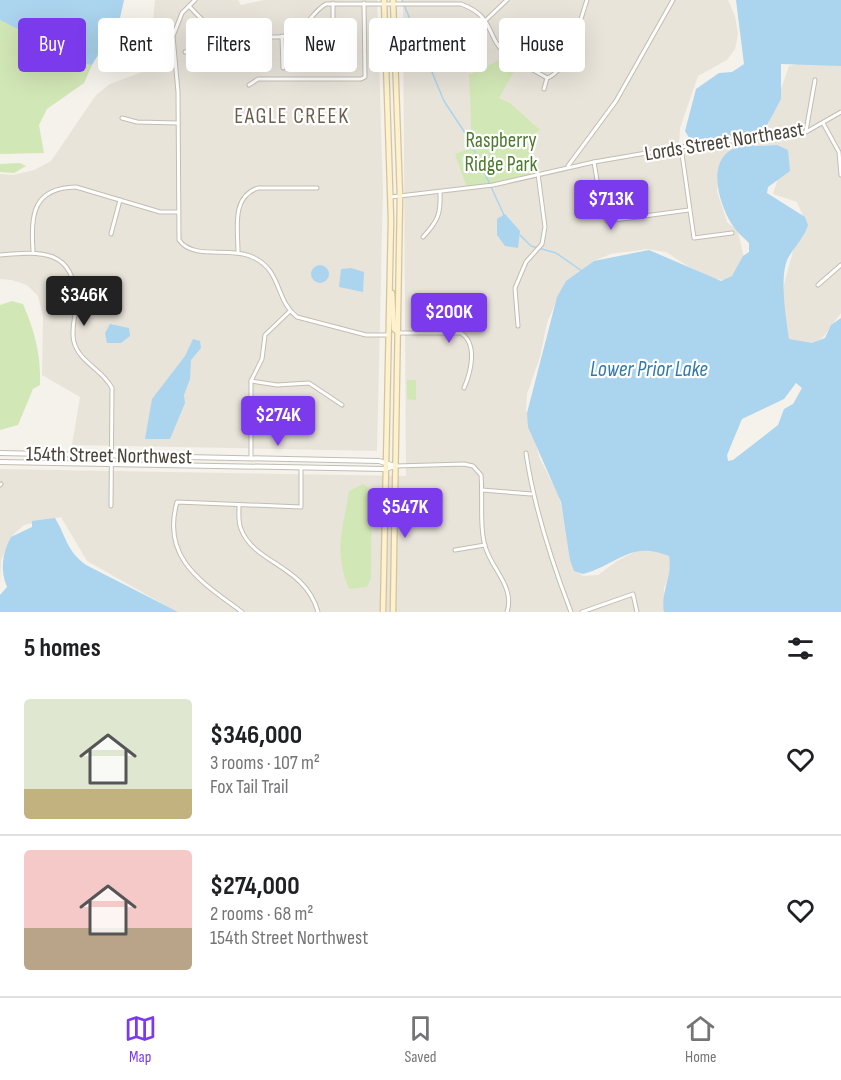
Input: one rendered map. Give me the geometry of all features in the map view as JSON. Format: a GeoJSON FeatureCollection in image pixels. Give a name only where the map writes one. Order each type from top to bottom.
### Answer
{"type":"FeatureCollection","features":[{"type":"Feature","properties":{"kind":"main road"},"geometry":{"type":"LineString","coordinates":[[383,612],[391,197],[384,1]]}},
{"type":"Feature","properties":{"kind":"main road"},"geometry":{"type":"LineString","coordinates":[[393,1],[400,196],[393,612]]}},
{"type":"Feature","properties":{"kind":"main road"},"geometry":{"type":"LineString","coordinates":[[390,285],[394,300],[394,331],[399,333]]}},
{"type":"Feature","properties":{"kind":"street"},"geometry":{"type":"LineString","coordinates":[[195,0],[175,25],[173,36],[176,56],[178,123],[179,240],[190,250],[238,252],[262,262],[274,274],[290,311],[309,322],[328,323],[366,335],[388,335]]}},
{"type":"Feature","properties":{"kind":"street"},"geometry":{"type":"LineString","coordinates":[[487,19],[507,0]]}},
{"type":"Feature","properties":{"kind":"street"},"geometry":{"type":"LineString","coordinates":[[544,89],[547,78],[559,71],[567,56],[587,0]]}},
{"type":"Feature","properties":{"kind":"street"},"geometry":{"type":"LineString","coordinates":[[567,168],[616,102],[673,0]]}},
{"type":"Feature","properties":{"kind":"street"},"geometry":{"type":"LineString","coordinates":[[272,36],[296,32],[315,11],[333,3],[446,1],[476,9],[484,18]]}},
{"type":"Feature","properties":{"kind":"street"},"geometry":{"type":"LineString","coordinates":[[333,3],[333,18]]}},
{"type":"Feature","properties":{"kind":"street"},"geometry":{"type":"LineString","coordinates":[[249,85],[258,79],[360,79],[365,77],[364,3]]}},
{"type":"Feature","properties":{"kind":"street"},"geometry":{"type":"LineString","coordinates":[[189,6],[201,18]]}},
{"type":"Feature","properties":{"kind":"street"},"geometry":{"type":"LineString","coordinates":[[487,22],[505,53],[547,78]]}},
{"type":"Feature","properties":{"kind":"street"},"geometry":{"type":"LineString","coordinates":[[282,36],[283,68]]}},
{"type":"Feature","properties":{"kind":"street"},"geometry":{"type":"LineString","coordinates":[[806,132],[815,80]]}},
{"type":"Feature","properties":{"kind":"street","name":"Lords Street Northeast"},"geometry":{"type":"LineString","coordinates":[[391,197],[493,185],[594,162],[681,147],[806,132],[841,112]]}},
{"type":"Feature","properties":{"kind":"street"},"geometry":{"type":"LineString","coordinates":[[122,118],[137,122],[178,123]]}},
{"type":"Feature","properties":{"kind":"street"},"geometry":{"type":"LineString","coordinates":[[823,123],[839,152],[841,175]]}},
{"type":"Feature","properties":{"kind":"street"},"geometry":{"type":"LineString","coordinates":[[681,147],[694,238],[732,233]]}},
{"type":"Feature","properties":{"kind":"street"},"geometry":{"type":"LineString","coordinates":[[594,162],[603,216],[607,221],[689,210]]}},
{"type":"Feature","properties":{"kind":"street"},"geometry":{"type":"LineString","coordinates":[[518,326],[515,288],[526,262],[542,244],[545,227],[538,174]]}},
{"type":"Feature","properties":{"kind":"street"},"geometry":{"type":"LineString","coordinates":[[33,251],[33,215],[39,202],[50,192],[63,188],[76,187],[160,212],[177,212]]}},
{"type":"Feature","properties":{"kind":"street"},"geometry":{"type":"LineString","coordinates":[[238,252],[239,208],[242,198],[248,192],[258,188],[317,188]]}},
{"type":"Feature","properties":{"kind":"street"},"geometry":{"type":"LineString","coordinates":[[423,237],[438,222],[441,213],[440,192]]}},
{"type":"Feature","properties":{"kind":"street"},"geometry":{"type":"LineString","coordinates":[[111,234],[120,200]]}},
{"type":"Feature","properties":{"kind":"street"},"geometry":{"type":"LineString","coordinates":[[0,255],[33,251],[50,254],[62,262],[71,275],[76,301],[74,342],[83,358],[108,381],[112,388],[111,506]]}},
{"type":"Feature","properties":{"kind":"street"},"geometry":{"type":"LineString","coordinates":[[818,285],[841,265]]}},
{"type":"Feature","properties":{"kind":"street"},"geometry":{"type":"LineString","coordinates":[[448,333],[450,317],[468,300]]}},
{"type":"Feature","properties":{"kind":"street"},"geometry":{"type":"LineString","coordinates":[[251,458],[252,381],[262,358],[265,335],[290,311]]}},
{"type":"Feature","properties":{"kind":"street"},"geometry":{"type":"LineString","coordinates":[[399,333],[461,333],[470,344],[470,372],[464,388]]}},
{"type":"Feature","properties":{"kind":"street"},"geometry":{"type":"LineString","coordinates":[[252,381],[277,385],[309,383],[342,405]]}},
{"type":"Feature","properties":{"kind":"street"},"geometry":{"type":"LineString","coordinates":[[526,453],[532,494],[553,566],[571,612]]}},
{"type":"Feature","properties":{"kind":"street","name":"154th Street Northwest"},"geometry":{"type":"LineString","coordinates":[[0,455],[251,458],[385,462],[396,466]]}},
{"type":"Feature","properties":{"kind":"street","name":"154th Street Northwest"},"geometry":{"type":"LineString","coordinates":[[0,462],[112,462],[385,469],[396,466],[474,466],[481,475],[482,490]]}},
{"type":"Feature","properties":{"kind":"street"},"geometry":{"type":"LineString","coordinates":[[242,612],[199,580],[177,550],[173,532],[177,502],[301,507],[301,466]]}},
{"type":"Feature","properties":{"kind":"street"},"geometry":{"type":"LineString","coordinates":[[507,612],[509,600],[506,583],[484,546],[482,490],[532,494]]}},
{"type":"Feature","properties":{"kind":"street"},"geometry":{"type":"LineString","coordinates":[[239,506],[240,527],[246,541],[301,580],[314,598],[318,612]]}},
{"type":"Feature","properties":{"kind":"street"},"geometry":{"type":"LineString","coordinates":[[455,550],[484,546]]}},
{"type":"Feature","properties":{"kind":"street"},"geometry":{"type":"LineString","coordinates":[[582,612],[633,594],[637,612]]}},
{"type":"Feature","properties":{"kind":"shaded area"},"geometry":{"type":"Polygon","coordinates":[[[155,0],[238,0],[241,5],[264,0],[377,0],[378,18],[369,18],[369,72],[379,72],[383,189],[377,451],[72,445],[80,397],[42,375],[43,316],[38,296],[27,285],[0,279],[0,174],[13,175],[34,170],[51,161],[96,95],[110,84],[142,72],[174,72],[174,18],[153,18],[155,0]]]}},
{"type":"Feature","properties":{"kind":"shaded area"},"geometry":{"type":"Polygon","coordinates":[[[403,0],[728,0],[735,16],[738,34],[735,49],[727,60],[698,76],[680,128],[679,145],[765,134],[789,66],[809,62],[841,64],[841,313],[824,336],[814,345],[787,341],[777,324],[794,247],[806,223],[797,202],[773,194],[779,175],[777,145],[742,146],[730,151],[722,159],[717,191],[727,222],[738,231],[744,258],[737,273],[724,280],[706,278],[666,252],[648,249],[611,254],[594,261],[569,280],[560,292],[547,323],[540,357],[527,394],[526,410],[540,459],[559,496],[574,569],[583,576],[598,575],[617,561],[644,547],[664,551],[672,555],[664,588],[664,612],[177,612],[87,561],[61,517],[24,525],[14,534],[1,560],[0,584],[0,469],[406,476],[403,72],[487,72],[487,18],[403,18],[403,0]]]}},
{"type":"Feature","properties":{"kind":"shaded area"},"geometry":{"type":"Polygon","coordinates":[[[472,154],[478,171],[467,174],[461,158],[472,154]]]}},
{"type":"Feature","properties":{"kind":"green space"},"geometry":{"type":"Polygon","coordinates":[[[0,20],[18,29],[18,72],[86,72],[86,64],[92,65],[84,83],[47,109],[39,125],[44,153],[0,154],[0,20]]]}},
{"type":"Feature","properties":{"kind":"green space","name":"Raspberry Ridge Park"},"geometry":{"type":"Polygon","coordinates":[[[499,60],[499,72],[514,72],[499,98],[510,103],[540,130],[527,140],[533,176],[467,188],[455,154],[472,148],[469,75],[475,72],[487,72],[487,66],[499,60]]]}},
{"type":"Feature","properties":{"kind":"green space"},"geometry":{"type":"Polygon","coordinates":[[[20,163],[26,166],[14,173],[0,172],[0,164],[20,163]]]}},
{"type":"Feature","properties":{"kind":"green space"},"geometry":{"type":"Polygon","coordinates":[[[12,301],[23,304],[31,324],[38,354],[40,385],[33,389],[18,425],[0,430],[0,305],[12,301]]]}},
{"type":"Feature","properties":{"kind":"green space"},"geometry":{"type":"Polygon","coordinates":[[[407,380],[416,380],[416,400],[407,399],[407,380]]]}},
{"type":"Feature","properties":{"kind":"green space"},"geometry":{"type":"Polygon","coordinates":[[[363,484],[371,490],[372,500],[371,578],[367,587],[349,589],[341,562],[342,529],[349,491],[363,484]]]}},
{"type":"Feature","properties":{"kind":"water"},"geometry":{"type":"Polygon","coordinates":[[[0,0],[124,0],[120,18],[98,18],[98,55],[92,65],[86,64],[86,18],[18,18],[18,29],[0,20],[0,0]]]}},
{"type":"Feature","properties":{"kind":"water","name":"Lower Prior Lake"},"geometry":{"type":"Polygon","coordinates":[[[736,0],[841,0],[841,66],[781,64],[781,99],[764,131],[754,134],[755,146],[777,145],[788,150],[790,171],[768,187],[767,193],[805,217],[808,225],[785,266],[784,297],[789,339],[812,343],[825,338],[831,325],[841,318],[841,612],[664,612],[663,605],[670,563],[669,556],[656,552],[634,552],[583,574],[574,571],[570,560],[561,502],[528,427],[527,413],[557,297],[566,281],[594,261],[649,250],[721,281],[732,276],[743,256],[749,252],[749,243],[727,216],[717,179],[718,168],[723,158],[731,150],[743,146],[742,136],[691,141],[685,131],[696,89],[719,73],[732,72],[744,64],[736,0]],[[796,383],[784,399],[742,419],[727,455],[728,461],[733,460],[778,425],[784,409],[793,404],[802,388],[796,383]]]}},
{"type":"Feature","properties":{"kind":"water"},"geometry":{"type":"Polygon","coordinates":[[[505,214],[520,231],[518,248],[505,246],[497,235],[497,219],[505,214]]]}},
{"type":"Feature","properties":{"kind":"water"},"geometry":{"type":"Polygon","coordinates":[[[316,265],[324,265],[329,270],[327,281],[316,283],[311,278],[311,270],[316,265]]]}},
{"type":"Feature","properties":{"kind":"water"},"geometry":{"type":"Polygon","coordinates":[[[351,268],[364,272],[363,292],[339,287],[341,269],[351,268]]]}},
{"type":"Feature","properties":{"kind":"water"},"geometry":{"type":"Polygon","coordinates":[[[110,324],[129,328],[130,336],[121,343],[107,343],[105,333],[110,324]]]}},
{"type":"Feature","properties":{"kind":"water"},"geometry":{"type":"Polygon","coordinates":[[[193,339],[200,341],[201,348],[191,360],[190,379],[184,395],[185,403],[170,439],[145,439],[152,399],[185,356],[193,339]]]}},
{"type":"Feature","properties":{"kind":"water"},"geometry":{"type":"Polygon","coordinates":[[[55,518],[71,549],[86,565],[178,612],[0,612],[0,595],[7,587],[3,574],[3,562],[11,537],[32,527],[32,521],[55,518]]]}},
{"type":"Feature","properties":{"kind":"waterway"},"geometry":{"type":"LineString","coordinates":[[402,0],[444,101],[469,139],[504,215]]}},
{"type":"Feature","properties":{"kind":"waterway"},"geometry":{"type":"LineString","coordinates":[[520,235],[531,246],[556,253],[582,271]]}},
{"type":"Feature","properties":{"kind":"district","name":"EAGLE CREEK"},"geometry":{"type":"Point","coordinates":[292,115]}}]}
